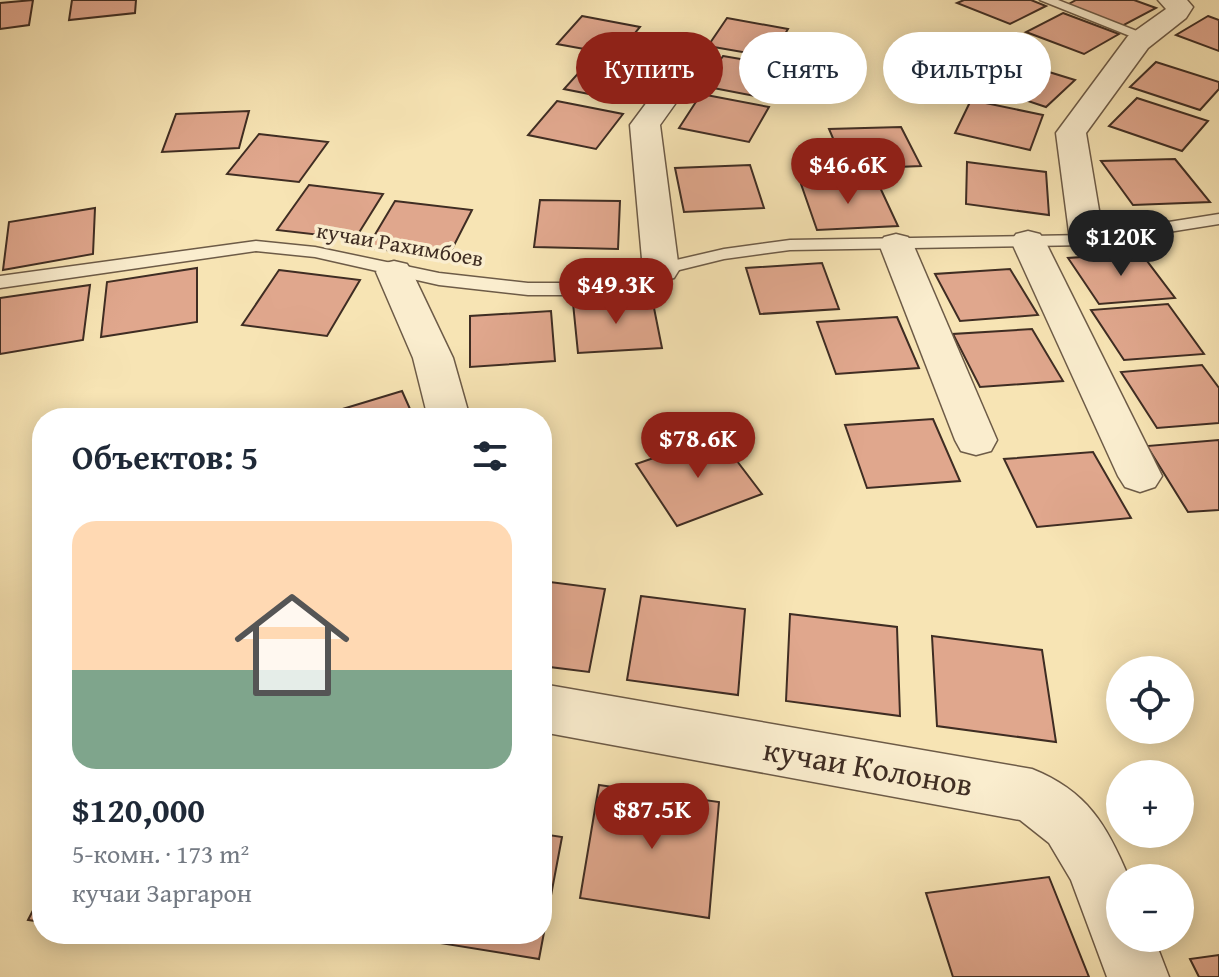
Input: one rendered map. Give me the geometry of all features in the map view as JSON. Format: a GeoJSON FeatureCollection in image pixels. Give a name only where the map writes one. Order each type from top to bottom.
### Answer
{"type":"FeatureCollection","features":[{"type":"Feature","properties":{"kind":"street"},"geometry":{"type":"LineString","coordinates":[[1087,240],[1071,133],[1145,37],[1177,13],[1180,7],[1171,0]]}},
{"type":"Feature","properties":{"kind":"street"},"geometry":{"type":"LineString","coordinates":[[660,104],[645,125],[661,270]]}},
{"type":"Feature","properties":{"kind":"street"},"geometry":{"type":"LineString","coordinates":[[1028,241],[1140,476]]}},
{"type":"Feature","properties":{"kind":"street"},"geometry":{"type":"LineString","coordinates":[[896,244],[976,440]]}},
{"type":"Feature","properties":{"kind":"street"},"geometry":{"type":"LineString","coordinates":[[394,272],[433,358],[446,408]]}},
{"type":"Feature","properties":{"kind":"street","name":"кучаи Колонов"},"geometry":{"type":"LineString","coordinates":[[552,710],[1032,796],[1069,823],[1094,864],[1106,895]]}},
{"type":"Feature","properties":{"kind":"street"},"geometry":{"type":"LineString","coordinates":[[1128,952],[1138,977]]}},
{"type":"Feature","properties":{"kind":"lane"},"geometry":{"type":"LineString","coordinates":[[1046,0],[1145,37]]}},
{"type":"Feature","properties":{"kind":"lane","name":"кучаи Рахимбоев"},"geometry":{"type":"LineString","coordinates":[[0,282],[256,246],[315,252],[394,272],[528,289],[594,285],[724,254],[790,245],[1087,240],[1219,219]]}},
{"type":"Feature","properties":{"kind":"building"},"geometry":{"type":"Polygon","coordinates":[[[33,0],[29,25],[0,29],[0,3],[33,0]]]}},
{"type":"Feature","properties":{"kind":"building"},"geometry":{"type":"Polygon","coordinates":[[[72,0],[136,0],[135,13],[69,20],[72,0]]]}},
{"type":"Feature","properties":{"kind":"building"},"geometry":{"type":"Polygon","coordinates":[[[964,0],[1031,0],[1046,6],[1010,24],[957,3],[964,0]]]}},
{"type":"Feature","properties":{"kind":"building"},"geometry":{"type":"Polygon","coordinates":[[[1076,0],[1134,0],[1156,8],[1122,26],[1067,5],[1076,0]]]}},
{"type":"Feature","properties":{"kind":"building"},"geometry":{"type":"Polygon","coordinates":[[[1063,13],[1119,34],[1084,54],[1051,41],[1051,32],[1026,32],[1063,13]]]}},
{"type":"Feature","properties":{"kind":"building"},"geometry":{"type":"Polygon","coordinates":[[[582,16],[640,27],[636,32],[576,32],[576,47],[557,44],[582,16]]]}},
{"type":"Feature","properties":{"kind":"building"},"geometry":{"type":"Polygon","coordinates":[[[1208,16],[1219,20],[1219,51],[1176,35],[1208,16]]]}},
{"type":"Feature","properties":{"kind":"building"},"geometry":{"type":"Polygon","coordinates":[[[727,18],[788,29],[786,32],[739,32],[739,51],[723,49],[723,32],[718,32],[727,18]]]}},
{"type":"Feature","properties":{"kind":"building"},"geometry":{"type":"Polygon","coordinates":[[[723,56],[739,59],[739,93],[723,90],[723,56]]]}},
{"type":"Feature","properties":{"kind":"building"},"geometry":{"type":"Polygon","coordinates":[[[1156,62],[1219,82],[1219,89],[1200,110],[1130,87],[1156,62]]]}},
{"type":"Feature","properties":{"kind":"building"},"geometry":{"type":"Polygon","coordinates":[[[1051,73],[1075,80],[1051,102],[1051,73]]]}},
{"type":"Feature","properties":{"kind":"building"},"geometry":{"type":"Polygon","coordinates":[[[576,76],[576,91],[564,89],[576,76]]]}},
{"type":"Feature","properties":{"kind":"building"},"geometry":{"type":"Polygon","coordinates":[[[723,98],[739,101],[739,104],[769,107],[749,142],[679,128],[695,104],[723,104],[723,98]]]}},
{"type":"Feature","properties":{"kind":"building"},"geometry":{"type":"Polygon","coordinates":[[[1137,98],[1208,121],[1182,151],[1109,126],[1137,98]]]}},
{"type":"Feature","properties":{"kind":"building"},"geometry":{"type":"Polygon","coordinates":[[[557,101],[623,114],[596,149],[528,135],[557,101]]]}},
{"type":"Feature","properties":{"kind":"building"},"geometry":{"type":"Polygon","coordinates":[[[969,104],[990,104],[1043,115],[1030,150],[955,133],[969,104]]]}},
{"type":"Feature","properties":{"kind":"building"},"geometry":{"type":"Polygon","coordinates":[[[249,111],[239,148],[162,152],[176,114],[249,111]]]}},
{"type":"Feature","properties":{"kind":"building"},"geometry":{"type":"Polygon","coordinates":[[[901,127],[921,166],[846,169],[829,129],[901,127]]]}},
{"type":"Feature","properties":{"kind":"building"},"geometry":{"type":"Polygon","coordinates":[[[259,134],[328,142],[299,182],[227,174],[259,134]]]}},
{"type":"Feature","properties":{"kind":"building"},"geometry":{"type":"Polygon","coordinates":[[[1175,159],[1210,202],[1133,205],[1101,161],[1175,159]]]}},
{"type":"Feature","properties":{"kind":"building"},"geometry":{"type":"Polygon","coordinates":[[[967,162],[1046,172],[1049,215],[966,204],[967,162]]]}},
{"type":"Feature","properties":{"kind":"building"},"geometry":{"type":"Polygon","coordinates":[[[750,165],[764,208],[684,212],[675,168],[750,165]]]}},
{"type":"Feature","properties":{"kind":"building"},"geometry":{"type":"Polygon","coordinates":[[[877,181],[898,226],[817,230],[801,184],[877,181]]]}},
{"type":"Feature","properties":{"kind":"building"},"geometry":{"type":"Polygon","coordinates":[[[309,185],[383,194],[355,239],[277,230],[309,185]]]}},
{"type":"Feature","properties":{"kind":"building"},"geometry":{"type":"Polygon","coordinates":[[[540,200],[620,201],[618,249],[534,247],[540,200]]]}},
{"type":"Feature","properties":{"kind":"building"},"geometry":{"type":"Polygon","coordinates":[[[395,201],[472,210],[448,257],[367,248],[395,201]]]}},
{"type":"Feature","properties":{"kind":"building"},"geometry":{"type":"Polygon","coordinates":[[[95,208],[93,254],[3,270],[9,222],[95,208]]]}},
{"type":"Feature","properties":{"kind":"building"},"geometry":{"type":"Polygon","coordinates":[[[1141,253],[1175,298],[1099,304],[1068,258],[1141,253]]]}},
{"type":"Feature","properties":{"kind":"building"},"geometry":{"type":"Polygon","coordinates":[[[822,263],[839,309],[760,314],[746,268],[822,263]]]}},
{"type":"Feature","properties":{"kind":"building"},"geometry":{"type":"Polygon","coordinates":[[[197,268],[197,322],[101,337],[107,282],[197,268]]]}},
{"type":"Feature","properties":{"kind":"building"},"geometry":{"type":"Polygon","coordinates":[[[1010,269],[1038,315],[960,321],[935,274],[1010,269]]]}},
{"type":"Feature","properties":{"kind":"building"},"geometry":{"type":"Polygon","coordinates":[[[279,270],[360,280],[327,336],[242,325],[279,270]]]}},
{"type":"Feature","properties":{"kind":"building"},"geometry":{"type":"Polygon","coordinates":[[[90,285],[83,340],[0,354],[0,298],[90,285]]]}},
{"type":"Feature","properties":{"kind":"building"},"geometry":{"type":"Polygon","coordinates":[[[652,298],[662,348],[578,353],[573,303],[652,298]]]}},
{"type":"Feature","properties":{"kind":"building"},"geometry":{"type":"Polygon","coordinates":[[[1168,304],[1204,354],[1124,360],[1091,310],[1168,304]]]}},
{"type":"Feature","properties":{"kind":"building"},"geometry":{"type":"Polygon","coordinates":[[[551,311],[555,361],[470,367],[470,316],[551,311]]]}},
{"type":"Feature","properties":{"kind":"building"},"geometry":{"type":"Polygon","coordinates":[[[897,317],[919,368],[836,374],[817,322],[897,317]]]}},
{"type":"Feature","properties":{"kind":"building"},"geometry":{"type":"Polygon","coordinates":[[[1032,329],[1063,381],[980,387],[953,334],[1032,329]]]}},
{"type":"Feature","properties":{"kind":"building"},"geometry":{"type":"Polygon","coordinates":[[[1202,365],[1219,388],[1219,423],[1157,428],[1121,372],[1202,365]]]}},
{"type":"Feature","properties":{"kind":"building"},"geometry":{"type":"Polygon","coordinates":[[[402,391],[410,408],[346,408],[402,391]]]}},
{"type":"Feature","properties":{"kind":"building"},"geometry":{"type":"Polygon","coordinates":[[[933,419],[960,481],[867,488],[845,425],[933,419]]]}},
{"type":"Feature","properties":{"kind":"building"},"geometry":{"type":"Polygon","coordinates":[[[718,436],[762,494],[677,526],[636,464],[718,436]]]}},
{"type":"Feature","properties":{"kind":"building"},"geometry":{"type":"Polygon","coordinates":[[[1219,440],[1219,510],[1188,512],[1147,446],[1219,440]]]}},
{"type":"Feature","properties":{"kind":"building"},"geometry":{"type":"Polygon","coordinates":[[[1093,452],[1131,518],[1037,527],[1004,459],[1093,452]]]}},
{"type":"Feature","properties":{"kind":"building"},"geometry":{"type":"Polygon","coordinates":[[[552,582],[605,589],[589,672],[552,667],[552,582]]]}},
{"type":"Feature","properties":{"kind":"building"},"geometry":{"type":"Polygon","coordinates":[[[641,596],[745,609],[738,695],[627,680],[641,596]]]}},
{"type":"Feature","properties":{"kind":"building"},"geometry":{"type":"Polygon","coordinates":[[[790,614],[897,627],[900,716],[786,701],[790,614]]]}},
{"type":"Feature","properties":{"kind":"building"},"geometry":{"type":"Polygon","coordinates":[[[932,636],[1042,650],[1056,742],[937,726],[932,636]]]}},
{"type":"Feature","properties":{"kind":"building"},"geometry":{"type":"Polygon","coordinates":[[[599,785],[719,802],[709,918],[580,898],[599,785]]]}},
{"type":"Feature","properties":{"kind":"building"},"geometry":{"type":"Polygon","coordinates":[[[552,836],[562,837],[552,890],[552,836]]]}},
{"type":"Feature","properties":{"kind":"building"},"geometry":{"type":"Polygon","coordinates":[[[1049,877],[1089,977],[953,977],[926,893],[1049,877]]]}},
{"type":"Feature","properties":{"kind":"building"},"geometry":{"type":"Polygon","coordinates":[[[446,944],[542,944],[539,959],[446,944]]]}},
{"type":"Feature","properties":{"kind":"building"},"geometry":{"type":"Polygon","coordinates":[[[1219,955],[1219,977],[1199,977],[1190,959],[1219,955]]]}}]}
